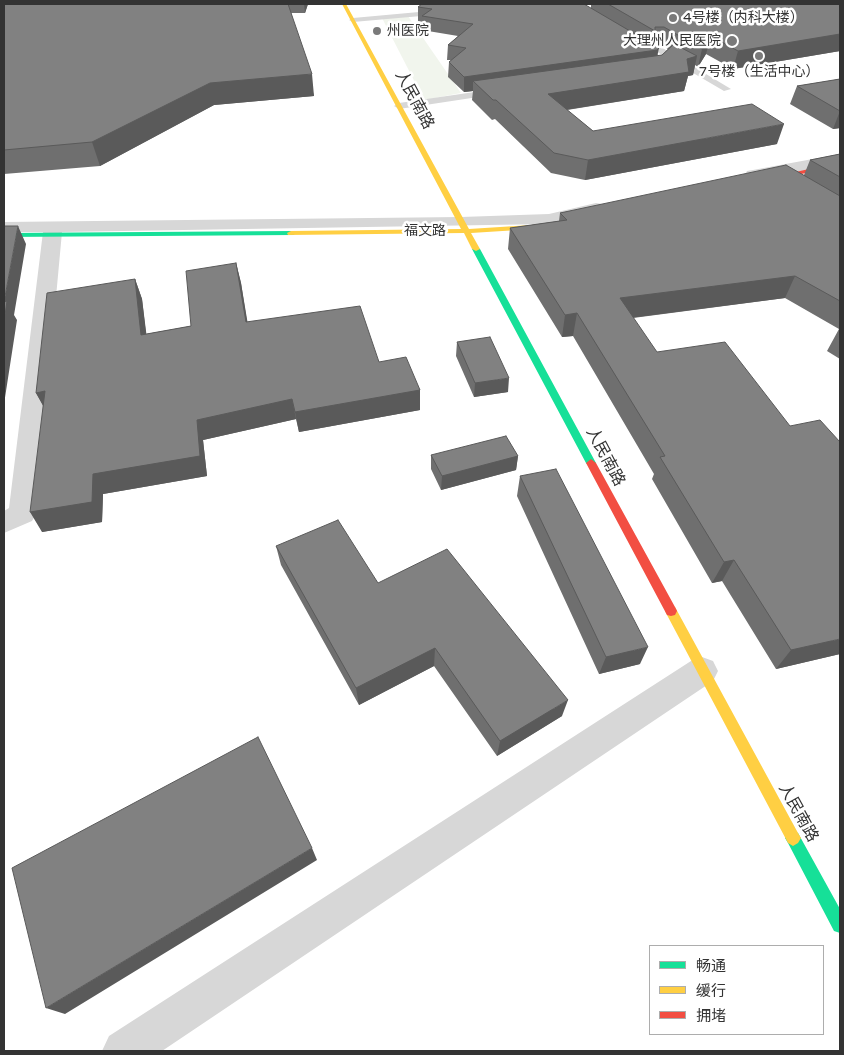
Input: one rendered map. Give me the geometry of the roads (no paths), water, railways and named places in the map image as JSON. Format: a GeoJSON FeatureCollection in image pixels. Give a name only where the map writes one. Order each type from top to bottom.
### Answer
{"type":"FeatureCollection","features":[{"type":"Feature","properties":{"kind":"main road","name":"人民南路"},"geometry":{"type":"LineString","coordinates":[[349,11],[463,227],[840,925]]}},
{"type":"Feature","properties":{"kind":"main road"},"geometry":{"type":"LineString","coordinates":[[750,183],[774,174],[840,164]]}},
{"type":"Feature","properties":{"kind":"main road","name":"福文路"},"geometry":{"type":"LineString","coordinates":[[4,235],[53,230]]}},
{"type":"Feature","properties":{"kind":"street"},"geometry":{"type":"LineString","coordinates":[[732,180],[774,174],[840,159]]}},
{"type":"Feature","properties":{"kind":"street"},"geometry":{"type":"LineString","coordinates":[[774,174],[801,190]]}},
{"type":"Feature","properties":{"kind":"street","name":"福文路"},"geometry":{"type":"LineString","coordinates":[[4,227],[53,230],[463,227],[611,210]]}},
{"type":"Feature","properties":{"kind":"street"},"geometry":{"type":"LineString","coordinates":[[4,523],[22,514],[53,230]]}},
{"type":"Feature","properties":{"kind":"street"},"geometry":{"type":"LineString","coordinates":[[124,1051],[702,671]]}},
{"type":"Feature","properties":{"kind":"lane"},"geometry":{"type":"LineString","coordinates":[[349,11],[451,10],[389,14],[385,7]]}},
{"type":"Feature","properties":{"kind":"lane"},"geometry":{"type":"LineString","coordinates":[[664,61],[631,37],[727,89]]}},
{"type":"Feature","properties":{"kind":"lane"},"geometry":{"type":"LineString","coordinates":[[399,106],[510,90]]}},
{"type":"Feature","properties":{"kind":"place","name":"4号楼（内科大楼）"},"geometry":{"type":"Point","coordinates":[673,18]}},
{"type":"Feature","properties":{"kind":"place","name":"州医院"},"geometry":{"type":"Point","coordinates":[377,31]}},
{"type":"Feature","properties":{"kind":"place","name":"大理州人民医院"},"geometry":{"type":"Point","coordinates":[732,41]}},
{"type":"Feature","properties":{"kind":"place","name":"7号楼（生活中心）"},"geometry":{"type":"Point","coordinates":[759,56]}}]}
